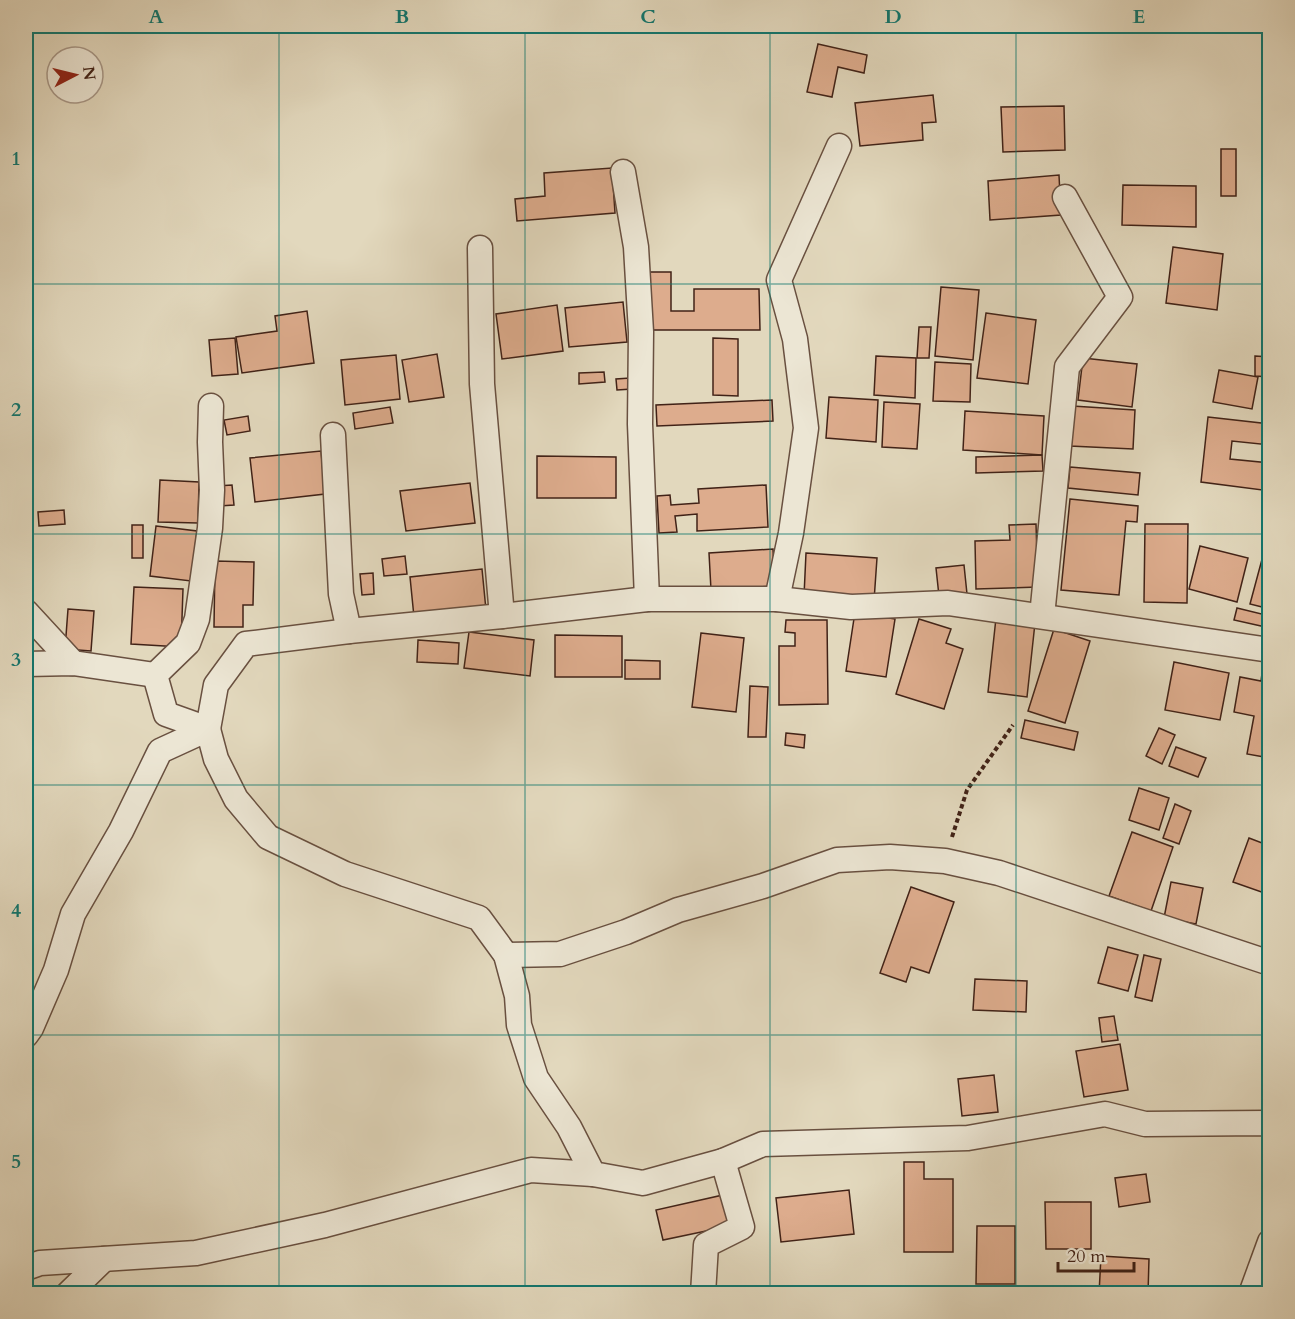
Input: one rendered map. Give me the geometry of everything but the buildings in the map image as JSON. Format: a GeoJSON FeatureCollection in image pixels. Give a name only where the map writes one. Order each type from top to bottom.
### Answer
{"type":"FeatureCollection","features":[{"type":"Feature","properties":{"kind":"street"},"geometry":{"type":"LineString","coordinates":[[777,599],[792,533],[806,428],[795,339],[779,280],[839,146]]}},
{"type":"Feature","properties":{"kind":"street"},"geometry":{"type":"LineString","coordinates":[[623,172],[636,247],[641,332],[640,424],[647,599]]}},
{"type":"Feature","properties":{"kind":"street"},"geometry":{"type":"LineString","coordinates":[[1042,616],[1067,367],[1120,297],[1065,197]]}},
{"type":"Feature","properties":{"kind":"street"},"geometry":{"type":"LineString","coordinates":[[480,248],[482,384],[502,616]]}},
{"type":"Feature","properties":{"kind":"street"},"geometry":{"type":"LineString","coordinates":[[155,675],[188,643],[197,619],[210,528],[211,406]]}},
{"type":"Feature","properties":{"kind":"street"},"geometry":{"type":"LineString","coordinates":[[333,435],[341,594],[349,630]]}},
{"type":"Feature","properties":{"kind":"street"},"geometry":{"type":"LineString","coordinates":[[593,1174],[569,1127],[536,1078],[519,1025],[517,996],[506,955],[479,918],[345,874],[268,837],[236,799],[216,759],[208,729],[216,685],[246,644],[349,630],[502,616],[647,599],[777,599],[851,606],[948,603],[1269,650]]}},
{"type":"Feature","properties":{"kind":"street"},"geometry":{"type":"LineString","coordinates":[[26,612],[73,663]]}},
{"type":"Feature","properties":{"kind":"street"},"geometry":{"type":"LineString","coordinates":[[26,664],[73,663],[155,675]]}},
{"type":"Feature","properties":{"kind":"street"},"geometry":{"type":"LineString","coordinates":[[155,675],[166,714],[208,729]]}},
{"type":"Feature","properties":{"kind":"street"},"geometry":{"type":"LineString","coordinates":[[26,1035],[56,970],[73,914],[121,831],[160,751],[208,729]]}},
{"type":"Feature","properties":{"kind":"street"},"geometry":{"type":"LineString","coordinates":[[506,955],[560,954],[626,932],[678,910],[763,886],[837,860],[890,857],[945,861],[1019,879],[1269,963]]}},
{"type":"Feature","properties":{"kind":"street"},"geometry":{"type":"LineString","coordinates":[[26,1268],[40,1263],[196,1253],[325,1225],[531,1170],[593,1174],[642,1183],[723,1161],[763,1144],[968,1138],[1105,1114],[1145,1124],[1266,1123],[1269,1125]]}},
{"type":"Feature","properties":{"kind":"street"},"geometry":{"type":"LineString","coordinates":[[703,1293],[706,1245],[742,1227],[723,1161]]}},
{"type":"Feature","properties":{"kind":"street"},"geometry":{"type":"LineString","coordinates":[[1251,1293],[1269,1242]]}},
{"type":"Feature","properties":{"kind":"street"},"geometry":{"type":"LineString","coordinates":[[68,1293],[104,1259]]}},
{"type":"Feature","properties":{"kind":"path"},"geometry":{"type":"LineString","coordinates":[[945,861],[968,790],[1012,725]]}}]}
